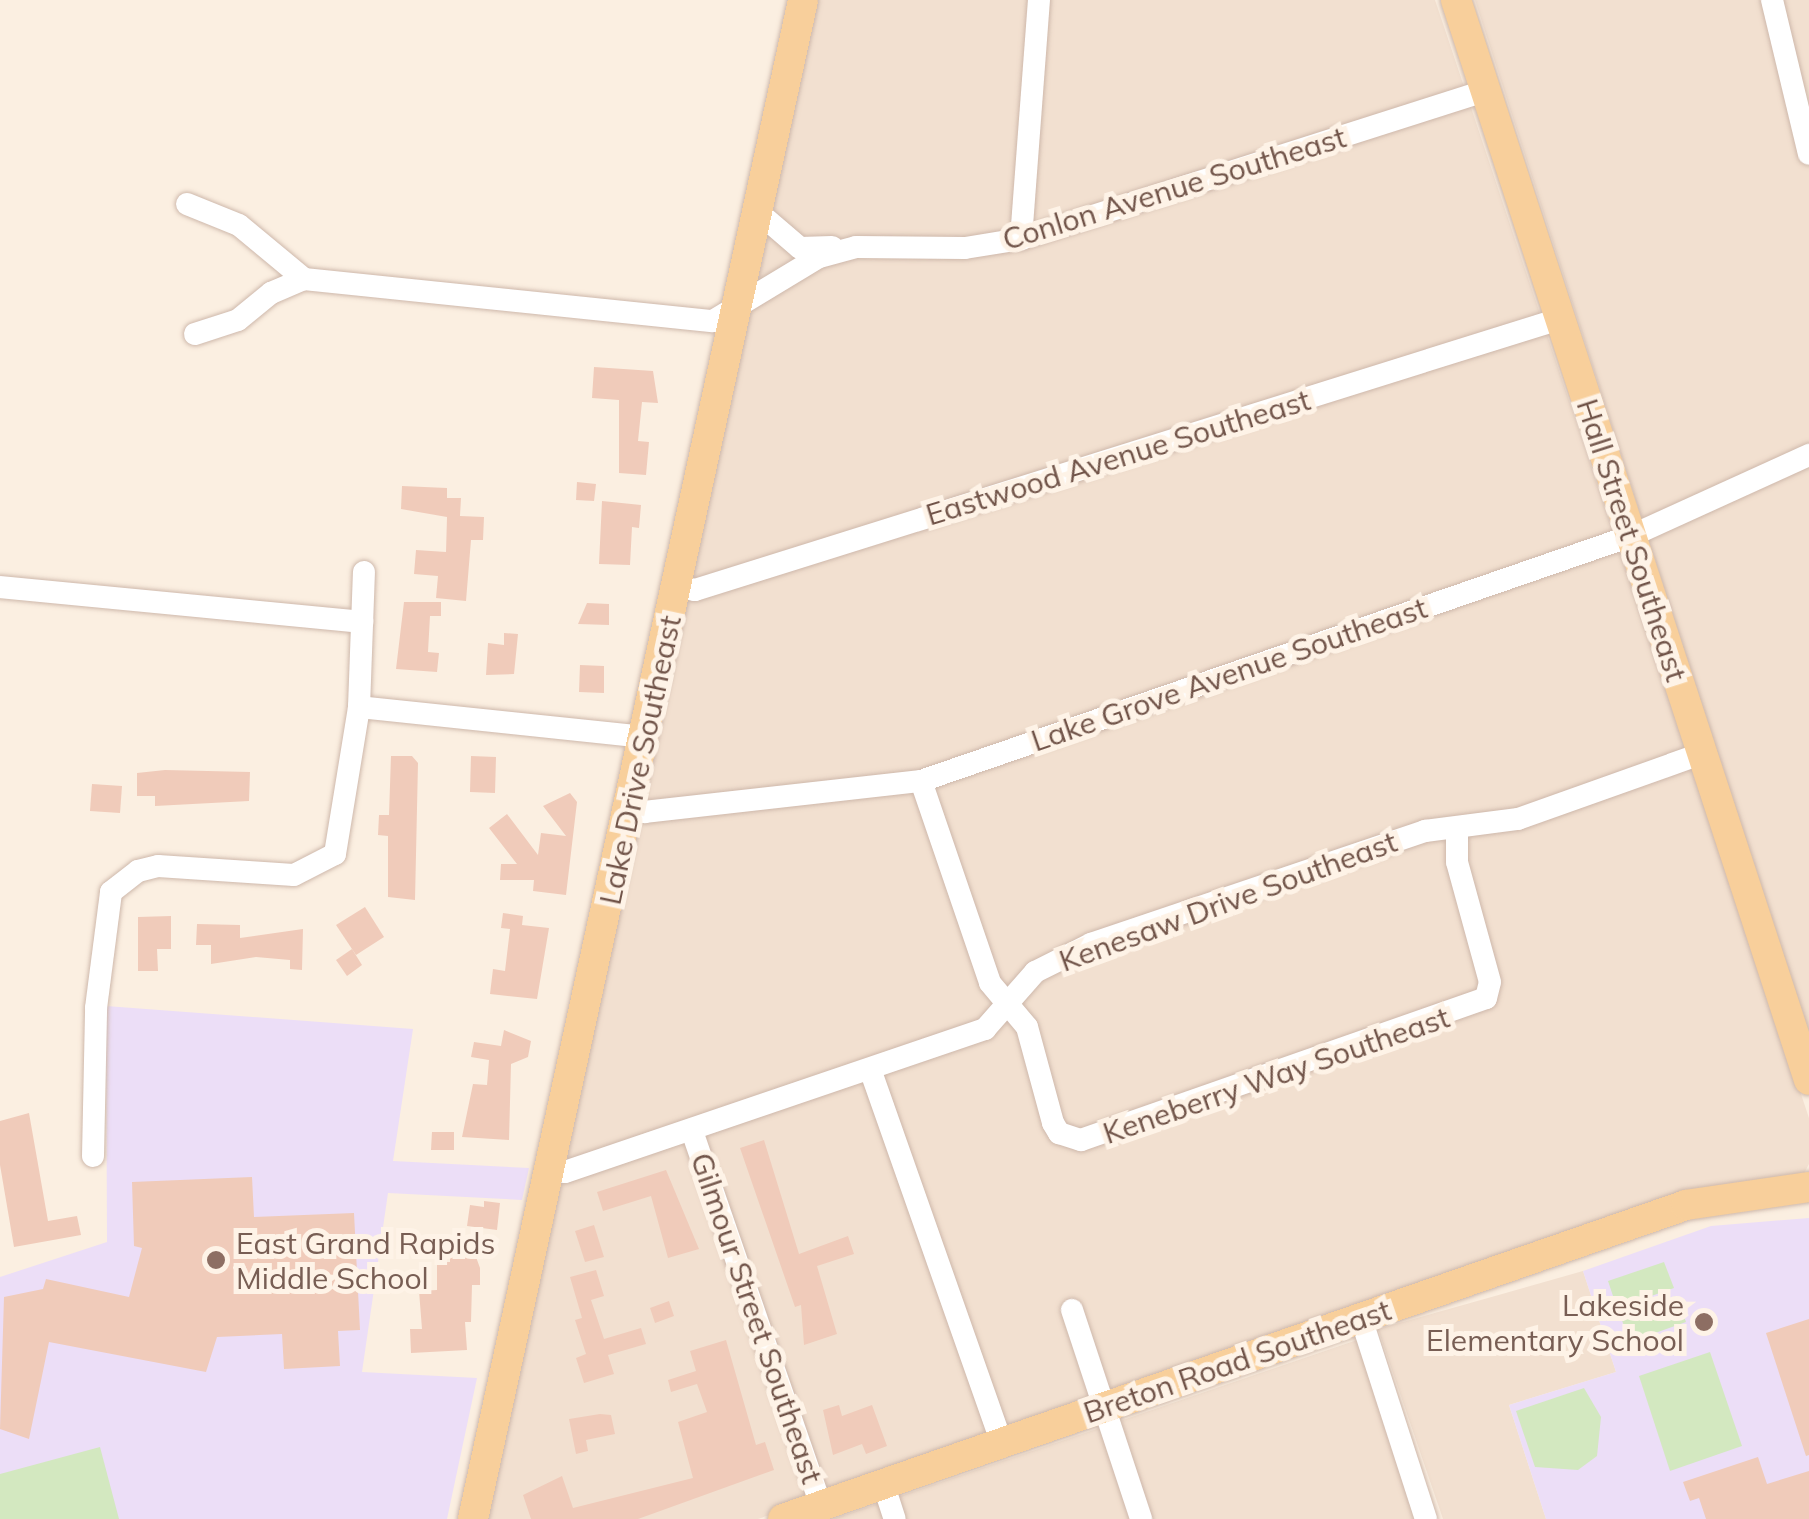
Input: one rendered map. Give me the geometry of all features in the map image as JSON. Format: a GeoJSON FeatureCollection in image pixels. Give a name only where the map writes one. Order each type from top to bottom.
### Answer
{"type":"FeatureCollection","features":[{"type":"Feature","properties":{"kind":"main road","name":"Lake Drive Southeast"},"geometry":{"type":"LineString","coordinates":[[472,1519],[552,1169],[803,0]]}},
{"type":"Feature","properties":{"kind":"main road","name":"Hall Street Southeast"},"geometry":{"type":"LineString","coordinates":[[1456,0],[1809,1080]]}},
{"type":"Feature","properties":{"kind":"main road","name":"Breton Road Southeast"},"geometry":{"type":"LineString","coordinates":[[783,1519],[1686,1205],[1809,1187]]}},
{"type":"Feature","properties":{"kind":"street"},"geometry":{"type":"LineString","coordinates":[[1021,239],[1038,0]]}},
{"type":"Feature","properties":{"kind":"street"},"geometry":{"type":"LineString","coordinates":[[1772,0],[1809,154]]}},
{"type":"Feature","properties":{"kind":"street","name":"Conlon Avenue Southeast"},"geometry":{"type":"LineString","coordinates":[[758,212],[800,248],[965,248],[1021,239],[1485,90]]}},
{"type":"Feature","properties":{"kind":"street"},"geometry":{"type":"LineString","coordinates":[[187,204],[238,224],[304,279]]}},
{"type":"Feature","properties":{"kind":"street","name":"Conlon Avenue Southeast"},"geometry":{"type":"LineString","coordinates":[[737,309],[784,272],[856,247]]}},
{"type":"Feature","properties":{"kind":"street"},"geometry":{"type":"LineString","coordinates":[[195,334],[238,320],[272,294],[304,279],[713,321],[737,309]]}},
{"type":"Feature","properties":{"kind":"street","name":"Eastwood Avenue Southeast"},"geometry":{"type":"LineString","coordinates":[[677,586],[696,590],[1559,319]]}},
{"type":"Feature","properties":{"kind":"street","name":"Lake Grove Avenue Southeast"},"geometry":{"type":"LineString","coordinates":[[629,808],[644,812],[921,781],[1631,536],[1809,455]]}},
{"type":"Feature","properties":{"kind":"street"},"geometry":{"type":"LineString","coordinates":[[93,1156],[96,1008],[111,892],[138,872],[158,866],[294,875],[319,868],[341,839],[359,706],[364,572]]}},
{"type":"Feature","properties":{"kind":"street"},"geometry":{"type":"LineString","coordinates":[[0,587],[362,622]]}},
{"type":"Feature","properties":{"kind":"street"},"geometry":{"type":"LineString","coordinates":[[359,706],[643,737]]}},
{"type":"Feature","properties":{"kind":"street","name":"Kenesaw Drive Southeast"},"geometry":{"type":"LineString","coordinates":[[552,1169],[566,1172],[985,1029],[1035,972],[1091,944],[1425,831],[1457,830],[1518,819],[1703,753]]}},
{"type":"Feature","properties":{"kind":"street"},"geometry":{"type":"LineString","coordinates":[[921,781],[990,982],[1006,1005]]}},
{"type":"Feature","properties":{"kind":"street","name":"Keneberry Way Southeast"},"geometry":{"type":"LineString","coordinates":[[1006,1005],[1027,1026],[1053,1123],[1069,1139],[1101,1135],[1486,998],[1490,982],[1458,862],[1457,830]]}},
{"type":"Feature","properties":{"kind":"street"},"geometry":{"type":"LineString","coordinates":[[870,1070],[1001,1442]]}},
{"type":"Feature","properties":{"kind":"street","name":"Gilmour Street Southeast"},"geometry":{"type":"LineString","coordinates":[[692,1130],[821,1506]]}},
{"type":"Feature","properties":{"kind":"street"},"geometry":{"type":"LineString","coordinates":[[1072,1310],[1108,1406],[1140,1519]]}},
{"type":"Feature","properties":{"kind":"street"},"geometry":{"type":"LineString","coordinates":[[1360,1318],[1426,1519]]}},
{"type":"Feature","properties":{"kind":"street"},"geometry":{"type":"LineString","coordinates":[[883,1483],[895,1519]]}},
{"type":"Feature","properties":{"kind":"shaded area"},"geometry":{"type":"Polygon","coordinates":[[[818,0],[1435,0],[1809,1118],[1809,1164],[1801,1179],[1682,1195],[758,1519],[486,1519],[818,0]]]}},
{"type":"Feature","properties":{"kind":"shaded area"},"geometry":{"type":"Polygon","coordinates":[[[1475,0],[1809,0],[1809,1038],[1475,0]]]}},
{"type":"Feature","properties":{"kind":"shaded area","name":"East Grand Rapids Middle School"},"geometry":{"type":"Polygon","coordinates":[[[106,1006],[413,1029],[393,1161],[529,1168],[522,1200],[388,1193],[362,1372],[477,1378],[447,1519],[0,1519],[0,1277],[107,1242],[106,1006]]]}},
{"type":"Feature","properties":{"kind":"shaded area","name":"Lakeside Elementary School"},"geometry":{"type":"Polygon","coordinates":[[[1809,1218],[1809,1519],[1546,1519],[1509,1405],[1616,1372],[1583,1271],[1711,1226],[1809,1218]]]}},
{"type":"Feature","properties":{"kind":"shaded area"},"geometry":{"type":"Polygon","coordinates":[[[1583,1271],[1616,1372],[1509,1405],[1546,1519],[1443,1519],[1378,1329],[1583,1271]]]}},
{"type":"Feature","properties":{"kind":"shaded area"},"geometry":{"type":"Polygon","coordinates":[[[1360,1339],[1418,1519],[833,1519],[1360,1339]]]}},
{"type":"Feature","properties":{"kind":"green space"},"geometry":{"type":"Polygon","coordinates":[[[1664,1262],[1674,1288],[1617,1308],[1608,1281],[1664,1262]]]}},
{"type":"Feature","properties":{"kind":"green space"},"geometry":{"type":"Polygon","coordinates":[[[1676,1296],[1686,1322],[1630,1342],[1620,1315],[1676,1296]]]}},
{"type":"Feature","properties":{"kind":"green space"},"geometry":{"type":"Polygon","coordinates":[[[1710,1352],[1742,1446],[1670,1471],[1639,1376],[1710,1352]]]}},
{"type":"Feature","properties":{"kind":"green space"},"geometry":{"type":"Polygon","coordinates":[[[1584,1388],[1601,1417],[1597,1456],[1578,1470],[1535,1467],[1516,1411],[1584,1388]]]}},
{"type":"Feature","properties":{"kind":"green space"},"geometry":{"type":"Polygon","coordinates":[[[100,1447],[119,1519],[0,1519],[0,1474],[100,1447]]]}},
{"type":"Feature","properties":{"kind":"building"},"geometry":{"type":"Polygon","coordinates":[[[594,367],[653,371],[658,403],[642,402],[638,441],[649,442],[646,475],[619,473],[619,400],[592,398],[594,367]]]}},
{"type":"Feature","properties":{"kind":"building"},"geometry":{"type":"Polygon","coordinates":[[[577,482],[596,484],[594,501],[576,500],[577,482]]]}},
{"type":"Feature","properties":{"kind":"building"},"geometry":{"type":"Polygon","coordinates":[[[402,486],[447,488],[447,498],[461,498],[460,516],[484,517],[483,540],[471,540],[466,601],[436,598],[438,576],[414,574],[416,550],[446,552],[447,517],[401,509],[402,486]]]}},
{"type":"Feature","properties":{"kind":"building"},"geometry":{"type":"Polygon","coordinates":[[[602,501],[641,505],[639,528],[632,527],[630,565],[599,564],[602,501]]]}},
{"type":"Feature","properties":{"kind":"building"},"geometry":{"type":"Polygon","coordinates":[[[404,602],[441,602],[441,616],[430,616],[428,652],[439,653],[437,672],[396,669],[404,602]]]}},
{"type":"Feature","properties":{"kind":"building"},"geometry":{"type":"Polygon","coordinates":[[[587,603],[609,604],[609,625],[578,624],[587,603]]]}},
{"type":"Feature","properties":{"kind":"building"},"geometry":{"type":"Polygon","coordinates":[[[504,633],[518,634],[514,674],[486,675],[488,643],[504,645],[504,633]]]}},
{"type":"Feature","properties":{"kind":"building"},"geometry":{"type":"Polygon","coordinates":[[[580,665],[604,666],[604,693],[579,692],[580,665]]]}},
{"type":"Feature","properties":{"kind":"building"},"geometry":{"type":"Polygon","coordinates":[[[391,756],[412,756],[418,763],[415,900],[388,897],[388,836],[378,835],[379,815],[389,815],[391,756]]]}},
{"type":"Feature","properties":{"kind":"building"},"geometry":{"type":"Polygon","coordinates":[[[471,756],[496,757],[495,793],[470,792],[471,756]]]}},
{"type":"Feature","properties":{"kind":"building"},"geometry":{"type":"Polygon","coordinates":[[[250,772],[249,801],[155,806],[155,796],[137,796],[137,773],[250,772]]]}},
{"type":"Feature","properties":{"kind":"building"},"geometry":{"type":"Polygon","coordinates":[[[92,784],[122,786],[120,813],[90,811],[92,784]]]}},
{"type":"Feature","properties":{"kind":"building"},"geometry":{"type":"Polygon","coordinates":[[[570,793],[577,802],[566,895],[533,891],[534,880],[500,880],[501,864],[517,864],[489,828],[507,814],[538,855],[541,833],[566,836],[543,806],[570,793]]]}},
{"type":"Feature","properties":{"kind":"building"},"geometry":{"type":"Polygon","coordinates":[[[365,907],[384,937],[356,955],[336,925],[365,907]]]}},
{"type":"Feature","properties":{"kind":"building"},"geometry":{"type":"Polygon","coordinates":[[[503,913],[523,916],[522,925],[549,928],[537,999],[490,994],[493,969],[505,971],[510,929],[501,928],[503,913]]]}},
{"type":"Feature","properties":{"kind":"building"},"geometry":{"type":"Polygon","coordinates":[[[171,916],[171,949],[157,949],[158,971],[138,971],[138,917],[171,916]]]}},
{"type":"Feature","properties":{"kind":"building"},"geometry":{"type":"Polygon","coordinates":[[[197,924],[240,925],[240,938],[303,929],[302,970],[290,969],[290,960],[256,957],[211,964],[211,945],[196,945],[197,924]]]}},
{"type":"Feature","properties":{"kind":"building"},"geometry":{"type":"Polygon","coordinates":[[[352,949],[362,965],[347,976],[336,960],[352,949]]]}},
{"type":"Feature","properties":{"kind":"building"},"geometry":{"type":"Polygon","coordinates":[[[504,1030],[531,1041],[528,1057],[511,1064],[509,1140],[462,1137],[473,1084],[487,1085],[489,1060],[471,1057],[474,1042],[501,1046],[504,1030]]]}},
{"type":"Feature","properties":{"kind":"building"},"geometry":{"type":"Polygon","coordinates":[[[29,1113],[48,1221],[77,1216],[81,1235],[14,1247],[0,1165],[0,1121],[29,1113]]]}},
{"type":"Feature","properties":{"kind":"building"},"geometry":{"type":"Polygon","coordinates":[[[432,1132],[454,1132],[454,1150],[431,1150],[432,1132]]]}},
{"type":"Feature","properties":{"kind":"building"},"geometry":{"type":"Polygon","coordinates":[[[764,1140],[799,1254],[848,1236],[854,1254],[817,1266],[837,1334],[804,1345],[801,1305],[795,1307],[740,1148],[764,1140]]]}},
{"type":"Feature","properties":{"kind":"building"},"geometry":{"type":"Polygon","coordinates":[[[666,1170],[699,1249],[668,1258],[651,1196],[603,1211],[597,1192],[666,1170]]]}},
{"type":"Feature","properties":{"kind":"building","name":"East Grand Rapids Middle School"},"geometry":{"type":"Polygon","coordinates":[[[252,1177],[254,1217],[354,1213],[360,1330],[338,1331],[340,1366],[284,1369],[282,1334],[217,1337],[206,1372],[49,1342],[29,1439],[0,1429],[4,1297],[43,1289],[46,1279],[129,1297],[142,1248],[134,1246],[132,1182],[252,1177]]]}},
{"type":"Feature","properties":{"kind":"building"},"geometry":{"type":"Polygon","coordinates":[[[484,1201],[500,1203],[497,1230],[467,1226],[470,1205],[484,1207],[484,1201]]]}},
{"type":"Feature","properties":{"kind":"building"},"geometry":{"type":"Polygon","coordinates":[[[594,1225],[604,1257],[585,1262],[575,1231],[594,1225]]]}},
{"type":"Feature","properties":{"kind":"building"},"geometry":{"type":"Polygon","coordinates":[[[450,1256],[476,1257],[480,1268],[480,1285],[472,1285],[471,1322],[465,1322],[467,1350],[411,1353],[410,1329],[422,1329],[419,1291],[437,1290],[437,1262],[450,1262],[450,1256]]]}},
{"type":"Feature","properties":{"kind":"building"},"geometry":{"type":"Polygon","coordinates":[[[596,1270],[604,1296],[591,1300],[604,1339],[641,1328],[646,1344],[608,1355],[614,1374],[584,1383],[576,1358],[586,1354],[575,1320],[582,1318],[570,1277],[596,1270]]]}},
{"type":"Feature","properties":{"kind":"building"},"geometry":{"type":"Polygon","coordinates":[[[669,1301],[674,1316],[655,1323],[650,1308],[669,1301]]]}},
{"type":"Feature","properties":{"kind":"building"},"geometry":{"type":"Polygon","coordinates":[[[1809,1319],[1809,1455],[1806,1456],[1766,1333],[1809,1319]]]}},
{"type":"Feature","properties":{"kind":"building"},"geometry":{"type":"Polygon","coordinates":[[[726,1340],[756,1445],[765,1442],[774,1470],[638,1519],[531,1519],[523,1495],[562,1476],[573,1508],[693,1478],[678,1422],[707,1412],[697,1384],[671,1392],[668,1380],[696,1371],[690,1351],[726,1340]]]}},
{"type":"Feature","properties":{"kind":"building"},"geometry":{"type":"Polygon","coordinates":[[[839,1405],[842,1416],[872,1405],[887,1446],[866,1454],[862,1444],[833,1455],[823,1410],[839,1405]]]}},
{"type":"Feature","properties":{"kind":"building"},"geometry":{"type":"Polygon","coordinates":[[[611,1415],[615,1434],[586,1440],[588,1451],[576,1454],[569,1419],[611,1415]]]}},
{"type":"Feature","properties":{"kind":"building"},"geometry":{"type":"Polygon","coordinates":[[[1758,1457],[1767,1484],[1809,1471],[1809,1519],[1706,1519],[1699,1498],[1690,1501],[1683,1482],[1758,1457]]]}},
{"type":"Feature","properties":{"kind":"place","name":"East Grand Rapids Middle School"},"geometry":{"type":"Point","coordinates":[216,1260]}},
{"type":"Feature","properties":{"kind":"place","name":"Lakeside Elementary School"},"geometry":{"type":"Point","coordinates":[1704,1322]}}]}
